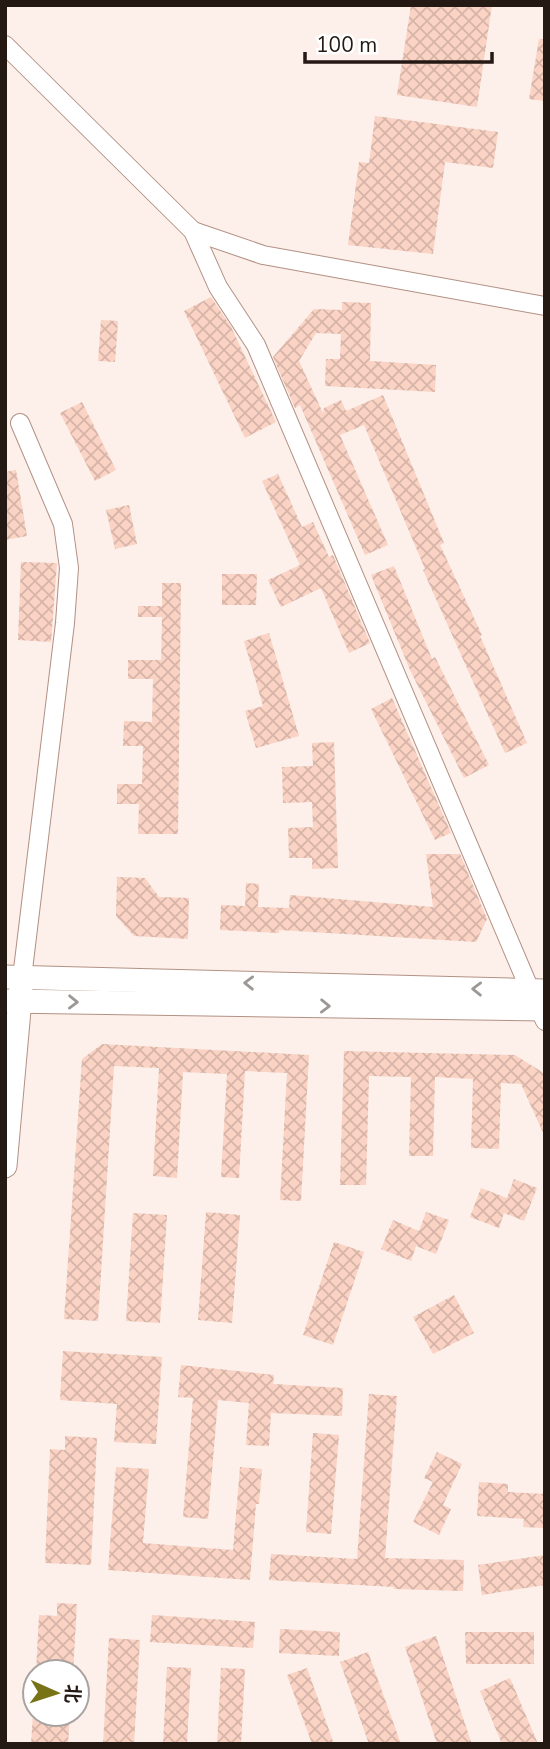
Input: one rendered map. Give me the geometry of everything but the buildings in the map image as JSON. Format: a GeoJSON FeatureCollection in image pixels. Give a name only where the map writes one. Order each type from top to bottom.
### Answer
{"type":"FeatureCollection","features":[{"type":"Feature","properties":{"kind":"main road"},"geometry":{"type":"LineString","coordinates":[[5,1166],[14,977],[541,1004]]}},
{"type":"Feature","properties":{"kind":"main road"},"geometry":{"type":"LineString","coordinates":[[12,1001],[541,1004]]}},
{"type":"Feature","properties":{"kind":"street"},"geometry":{"type":"LineString","coordinates":[[5,45],[193,231],[218,287],[256,345],[541,1004]]}},
{"type":"Feature","properties":{"kind":"street"},"geometry":{"type":"LineString","coordinates":[[193,231],[263,255],[545,306]]}},
{"type":"Feature","properties":{"kind":"street"},"geometry":{"type":"LineString","coordinates":[[14,977],[65,623],[69,568],[63,524],[20,423]]}}]}
